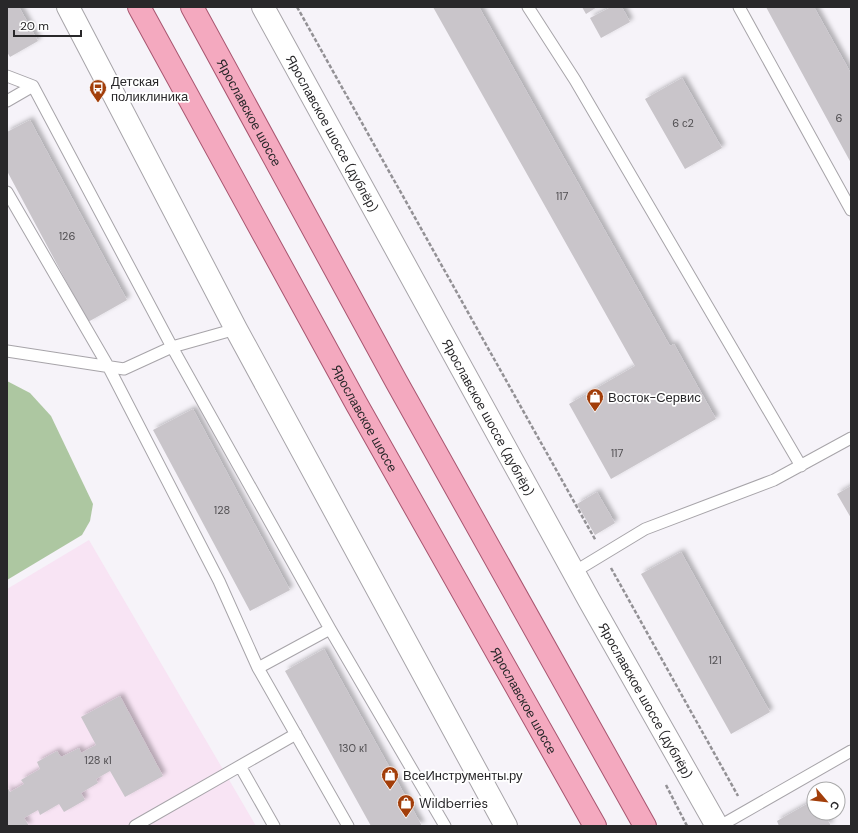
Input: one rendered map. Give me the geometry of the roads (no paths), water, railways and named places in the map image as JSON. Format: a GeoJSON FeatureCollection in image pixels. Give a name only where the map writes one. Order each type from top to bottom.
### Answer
{"type":"FeatureCollection","features":[{"type":"Feature","properties":{"kind":"main road","name":"Ярославское шоссе"},"geometry":{"type":"LineString","coordinates":[[139,7],[356,403],[595,826]]}},
{"type":"Feature","properties":{"kind":"main road","name":"Ярославское шоссе"},"geometry":{"type":"LineString","coordinates":[[192,7],[396,381],[645,826]]}},
{"type":"Feature","properties":{"kind":"street"},"geometry":{"type":"LineString","coordinates":[[68,7],[236,329],[506,826]]}},
{"type":"Feature","properties":{"kind":"street","name":"Ярославское шоссе (дублёр)"},"geometry":{"type":"LineString","coordinates":[[263,7],[574,572],[717,826]]}},
{"type":"Feature","properties":{"kind":"lane"},"geometry":{"type":"LineString","coordinates":[[528,7],[574,80],[801,466]]}},
{"type":"Feature","properties":{"kind":"lane"},"geometry":{"type":"LineString","coordinates":[[739,7],[851,210]]}},
{"type":"Feature","properties":{"kind":"lane"},"geometry":{"type":"LineString","coordinates":[[7,76],[33,86],[172,347],[330,628],[445,826]]}},
{"type":"Feature","properties":{"kind":"lane"},"geometry":{"type":"LineString","coordinates":[[7,101],[33,86]]}},
{"type":"Feature","properties":{"kind":"lane"},"geometry":{"type":"LineString","coordinates":[[7,192],[108,366],[219,581],[258,668],[348,826]]}},
{"type":"Feature","properties":{"kind":"lane"},"geometry":{"type":"LineString","coordinates":[[7,351],[124,369],[172,347],[236,329]]}},
{"type":"Feature","properties":{"kind":"lane"},"geometry":{"type":"LineString","coordinates":[[574,572],[604,555],[645,528],[774,480],[851,438]]}},
{"type":"Feature","properties":{"kind":"lane"},"geometry":{"type":"LineString","coordinates":[[258,668],[330,628]]}},
{"type":"Feature","properties":{"kind":"lane"},"geometry":{"type":"LineString","coordinates":[[135,826],[296,734]]}},
{"type":"Feature","properties":{"kind":"lane"},"geometry":{"type":"LineString","coordinates":[[720,826],[746,810],[849,756]]}},
{"type":"Feature","properties":{"kind":"lane"},"geometry":{"type":"LineString","coordinates":[[240,766],[274,826]]}},
{"type":"Feature","properties":{"kind":"place","name":"Детская поликлиника"},"geometry":{"type":"Point","coordinates":[98,103]}},
{"type":"Feature","properties":{"kind":"place","name":"Восток-Сервис"},"geometry":{"type":"Point","coordinates":[595,412]}},
{"type":"Feature","properties":{"kind":"place","name":"ВсеИнструменты.ру"},"geometry":{"type":"Point","coordinates":[390,790]}},
{"type":"Feature","properties":{"kind":"place","name":"Wildberries"},"geometry":{"type":"Point","coordinates":[406,818]}}]}
